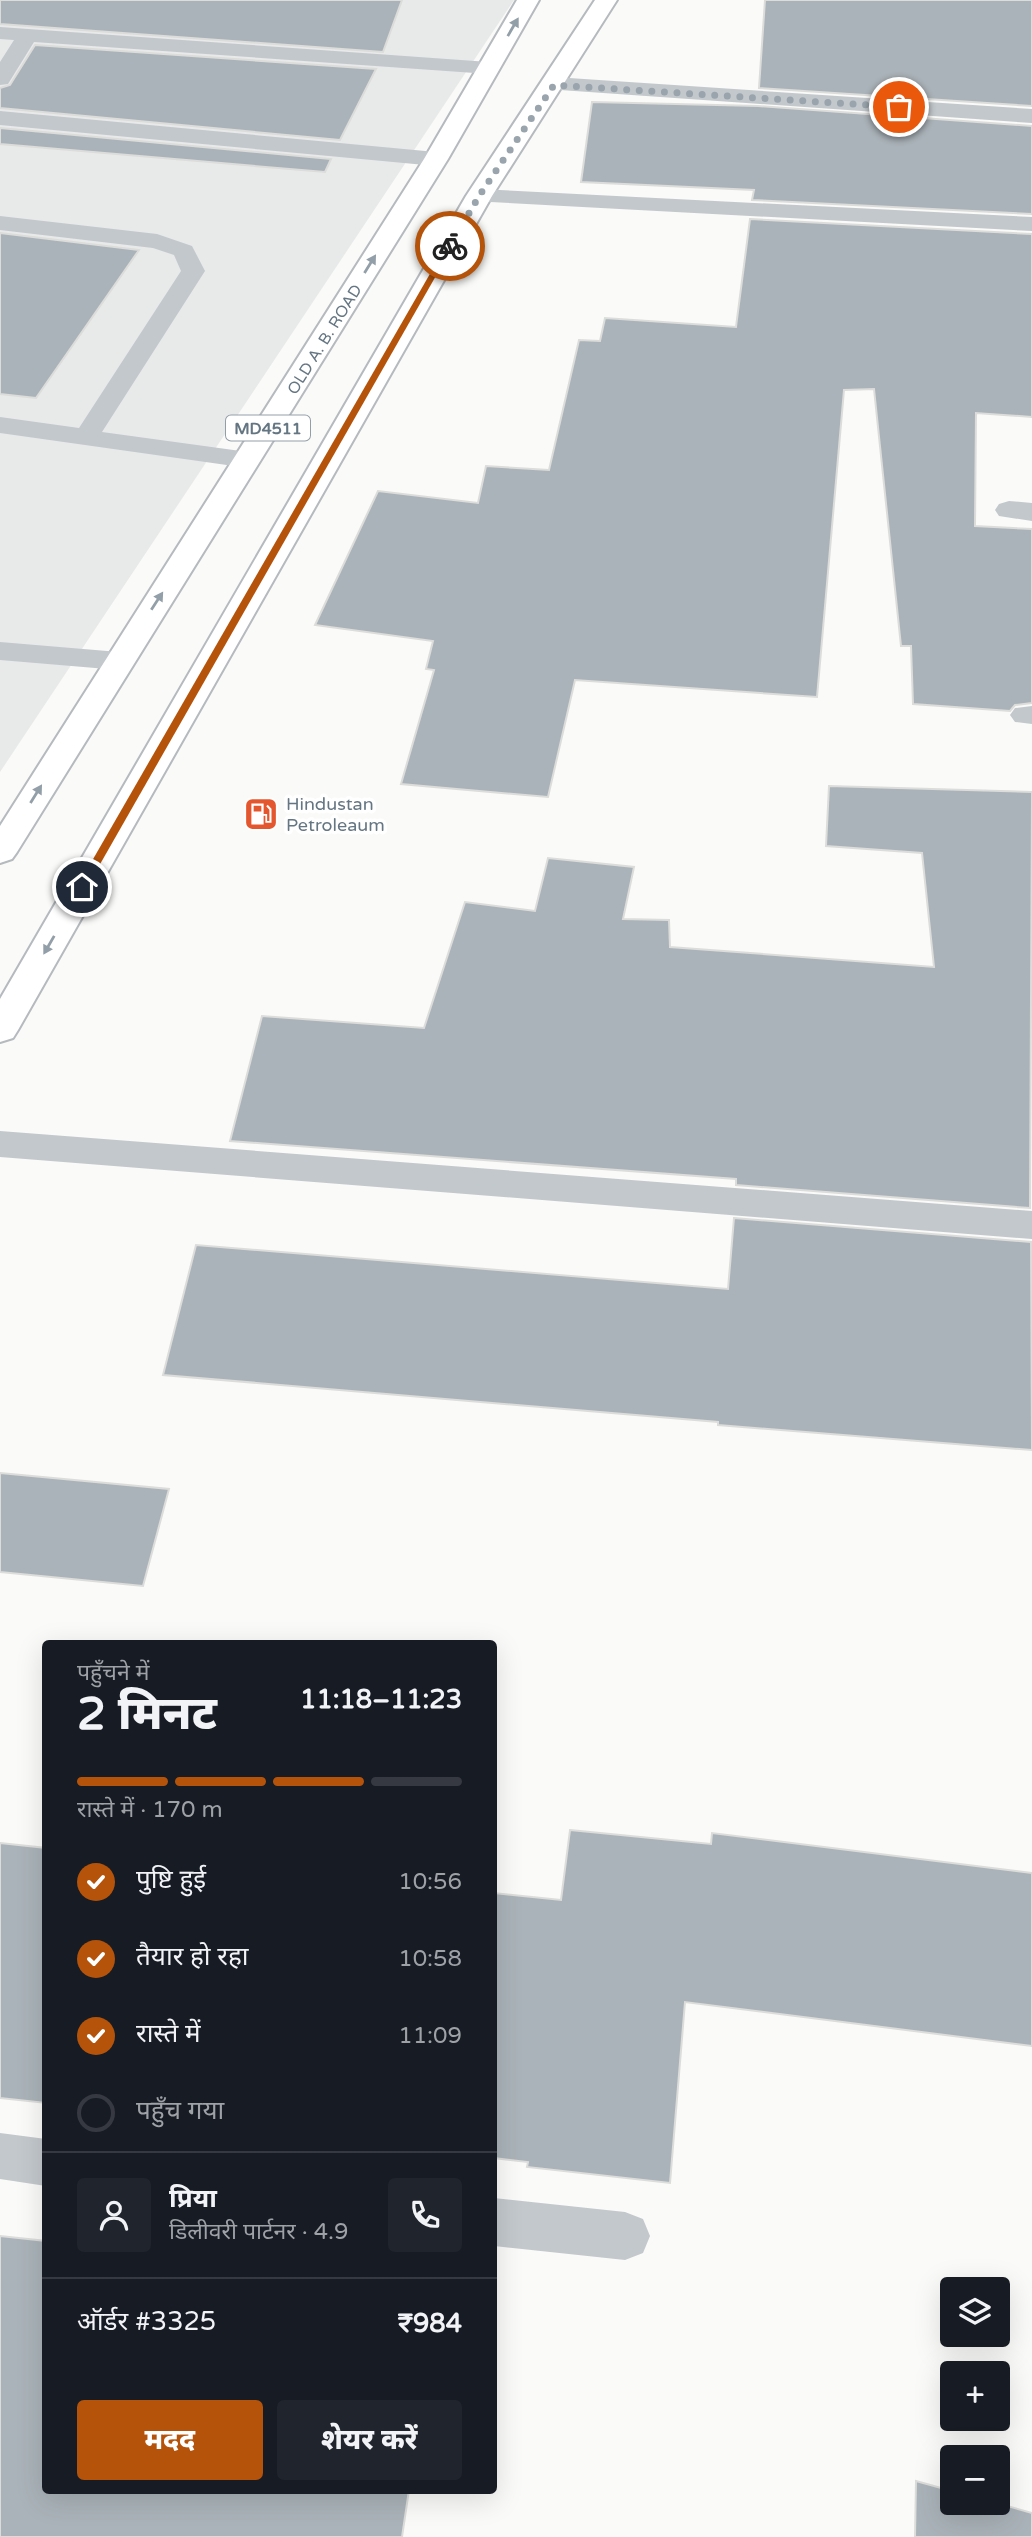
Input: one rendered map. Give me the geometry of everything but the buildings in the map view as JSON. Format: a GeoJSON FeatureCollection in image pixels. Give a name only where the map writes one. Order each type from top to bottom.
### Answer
{"type":"FeatureCollection","features":[{"type":"Feature","properties":{"kind":"main road","name":"OLD A. B. ROAD"},"geometry":{"type":"LineString","coordinates":[[0,852],[436,159],[528,0]]}},
{"type":"Feature","properties":{"kind":"main road","name":"MD4511"},"geometry":{"type":"LineString","coordinates":[[0,1030],[479,196],[554,85],[606,0]]}},
{"type":"Feature","properties":{"kind":"street"},"geometry":{"type":"LineString","coordinates":[[554,85],[1032,116]]}},
{"type":"Feature","properties":{"kind":"street"},"geometry":{"type":"LineString","coordinates":[[0,651],[119,661]]}},
{"type":"Feature","properties":{"kind":"street"},"geometry":{"type":"LineString","coordinates":[[0,1144],[1032,1225]]}},
{"type":"Feature","properties":{"kind":"street"},"geometry":{"type":"LineString","coordinates":[[0,2155],[42,2162]]}},
{"type":"Feature","properties":{"kind":"street"},"geometry":{"type":"LineString","coordinates":[[497,2221],[625,2236]]}},
{"type":"Feature","properties":{"kind":"lane"},"geometry":{"type":"LineString","coordinates":[[0,33],[489,68]]}},
{"type":"Feature","properties":{"kind":"lane"},"geometry":{"type":"LineString","coordinates":[[0,79],[29,35]]}},
{"type":"Feature","properties":{"kind":"lane"},"geometry":{"type":"LineString","coordinates":[[0,118],[436,159]]}},
{"type":"Feature","properties":{"kind":"lane"},"geometry":{"type":"LineString","coordinates":[[479,196],[1032,224]]}},
{"type":"Feature","properties":{"kind":"lane"},"geometry":{"type":"LineString","coordinates":[[0,223],[157,241],[184,251],[193,271],[86,437]]}},
{"type":"Feature","properties":{"kind":"lane"},"geometry":{"type":"LineString","coordinates":[[0,425],[248,460]]}},
{"type":"Feature","properties":{"kind":"shaded area"},"geometry":{"type":"Polygon","coordinates":[[[0,0],[514,0],[0,772],[0,0]]]}},
{"type":"Feature","properties":{"kind":"way so far"},"geometry":{"type":"LineString","coordinates":[[450,246],[479,196],[554,85],[899,107]]}},
{"type":"Feature","properties":{"kind":"place","name":"Hindustan Petroleaum"},"geometry":{"type":"Point","coordinates":[261,814]}},
{"type":"Feature","properties":{"kind":"route"},"geometry":{"type":"LineString","coordinates":[[82,887],[450,246]]}}]}
